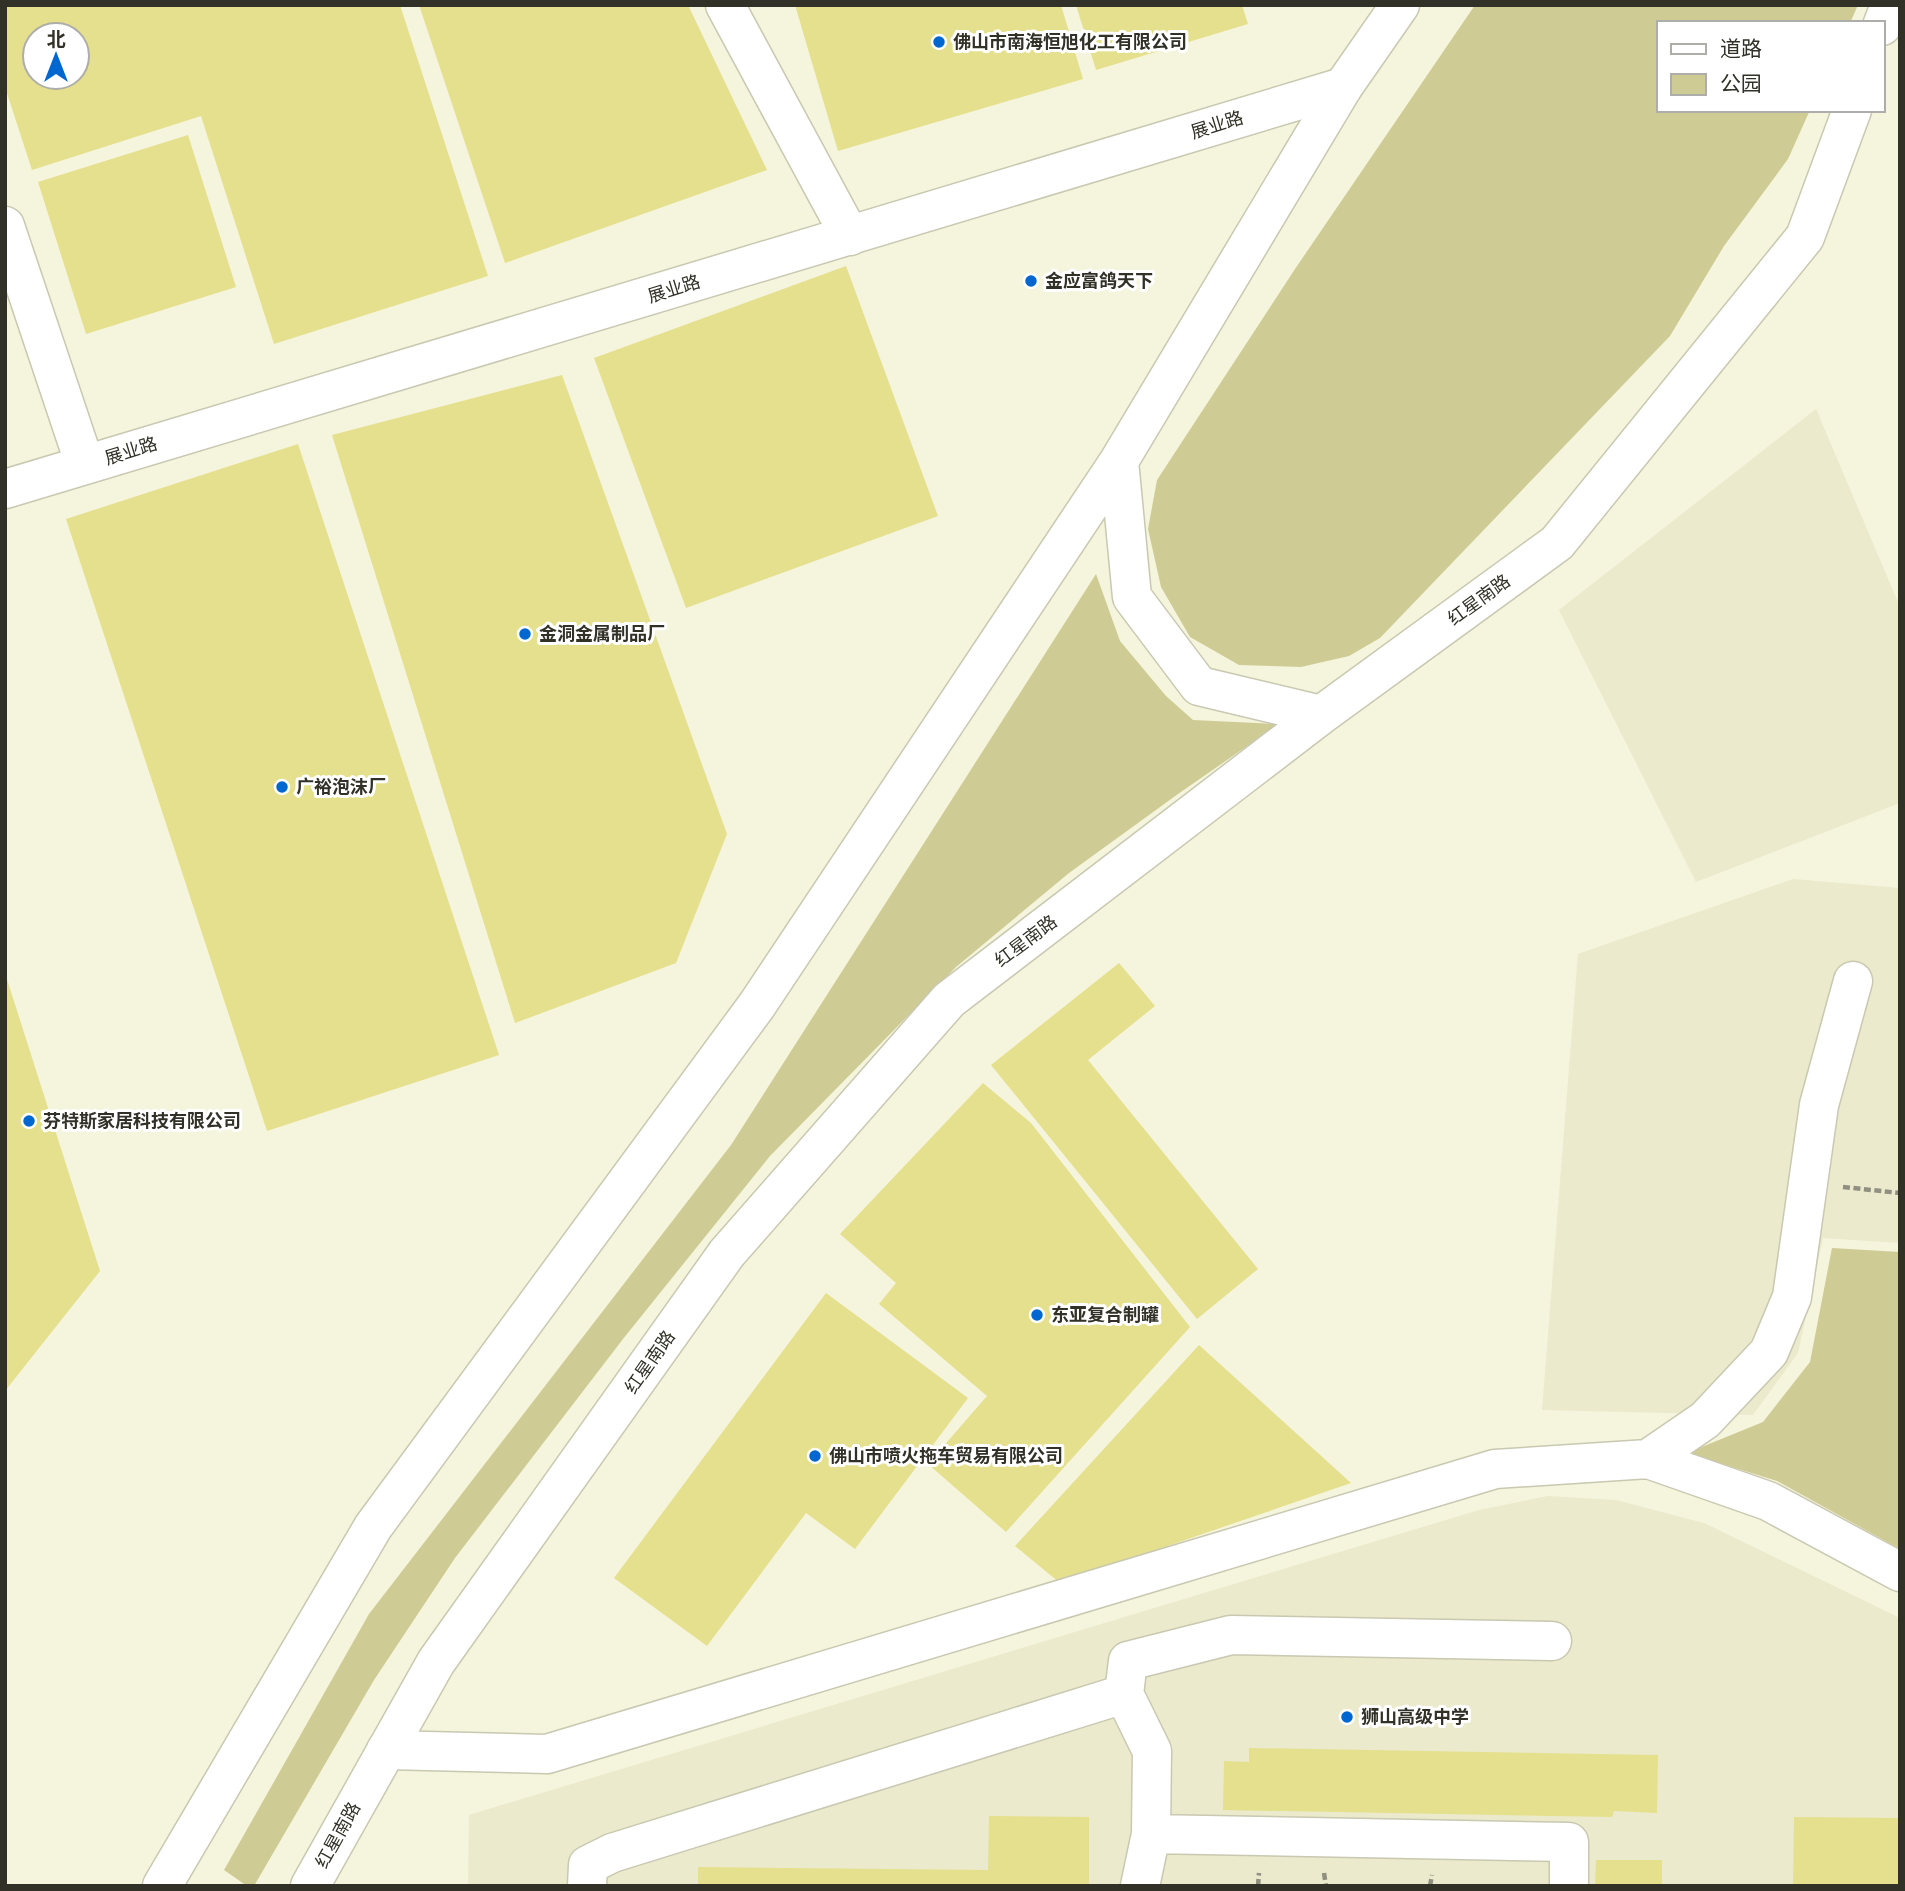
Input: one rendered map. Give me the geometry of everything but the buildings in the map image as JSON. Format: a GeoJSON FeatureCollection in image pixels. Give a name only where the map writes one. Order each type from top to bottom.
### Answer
{"type":"FeatureCollection","features":[{"type":"Feature","properties":{"kind":"main road"},"geometry":{"type":"LineString","coordinates":[[725,5],[850,236]]}},
{"type":"Feature","properties":{"kind":"main road"},"geometry":{"type":"LineString","coordinates":[[162,1886],[373,1527],[757,1005],[1119,461],[1343,87],[1400,5]]}},
{"type":"Feature","properties":{"kind":"main road","name":"展业路"},"geometry":{"type":"LineString","coordinates":[[5,489],[1343,87]]}},
{"type":"Feature","properties":{"kind":"main road","name":"红星南路"},"geometry":{"type":"LineString","coordinates":[[310,1886],[436,1662],[727,1253],[949,1000],[1321,715],[1558,543],[1805,237],[1851,112]]}},
{"type":"Feature","properties":{"kind":"main road"},"geometry":{"type":"LineString","coordinates":[[5,226],[85,465]]}},
{"type":"Feature","properties":{"kind":"main road"},"geometry":{"type":"LineString","coordinates":[[1119,461],[1132,597],[1199,686],[1321,715]]}},
{"type":"Feature","properties":{"kind":"main road"},"geometry":{"type":"LineString","coordinates":[[1648,1459],[1705,1420],[1769,1352],[1792,1297],[1819,1105],[1853,981]]}},
{"type":"Feature","properties":{"kind":"main road"},"geometry":{"type":"LineString","coordinates":[[386,1750],[547,1754],[1495,1469],[1648,1459],[1768,1501],[1900,1572]]}},
{"type":"Feature","properties":{"kind":"main road"},"geometry":{"type":"LineString","coordinates":[[1140,1886],[1151,1834],[1152,1751],[1124,1694],[1128,1661],[1231,1635],[1552,1642]]}},
{"type":"Feature","properties":{"kind":"main road"},"geometry":{"type":"LineString","coordinates":[[587,1886],[588,1865],[612,1853],[1124,1694]]}},
{"type":"Feature","properties":{"kind":"main road"},"geometry":{"type":"LineString","coordinates":[[1151,1834],[1569,1842],[1569,1886]]}},
{"type":"Feature","properties":{"kind":"path"},"geometry":{"type":"LineString","coordinates":[[1808,1183],[1900,1193]]}},
{"type":"Feature","properties":{"kind":"shaded area"},"geometry":{"type":"Polygon","coordinates":[[[1816,409],[1900,607],[1900,803],[1696,882],[1559,610],[1816,409]]]}},
{"type":"Feature","properties":{"kind":"shaded area"},"geometry":{"type":"Polygon","coordinates":[[[1793,879],[1900,888],[1900,1243],[1823,1238],[1798,1353],[1753,1415],[1542,1410],[1578,954],[1793,879]]]}},
{"type":"Feature","properties":{"kind":"shaded area","name":"狮山高级中学"},"geometry":{"type":"Polygon","coordinates":[[[1548,1496],[1616,1500],[1704,1523],[1900,1618],[1900,1886],[468,1886],[469,1815],[1479,1510],[1548,1496]]]}},
{"type":"Feature","properties":{"kind":"green space"},"geometry":{"type":"Polygon","coordinates":[[[1475,5],[1858,5],[1851,21],[1657,21],[1657,112],[1809,112],[1788,159],[1724,246],[1670,336],[1380,638],[1349,656],[1301,667],[1239,665],[1190,637],[1161,587],[1148,529],[1157,480],[1295,269],[1475,5]]]}},
{"type":"Feature","properties":{"kind":"green space"},"geometry":{"type":"Polygon","coordinates":[[[1096,574],[1120,641],[1166,696],[1193,720],[1279,724],[1069,873],[956,967],[770,1156],[623,1339],[455,1558],[374,1680],[254,1886],[247,1886],[224,1870],[369,1614],[731,1145],[1096,574]]]}},
{"type":"Feature","properties":{"kind":"green space"},"geometry":{"type":"Polygon","coordinates":[[[1832,1248],[1900,1252],[1900,1549],[1777,1481],[1687,1453],[1763,1422],[1810,1362],[1832,1248]]]}},
{"type":"Feature","properties":{"kind":"place","name":"佛山市南海恒旭化工有限公司"},"geometry":{"type":"Point","coordinates":[939,42]}},
{"type":"Feature","properties":{"kind":"place","name":"金应富鸽天下"},"geometry":{"type":"Point","coordinates":[1031,281]}},
{"type":"Feature","properties":{"kind":"place","name":"金洞金属制品厂"},"geometry":{"type":"Point","coordinates":[525,634]}},
{"type":"Feature","properties":{"kind":"place","name":"广裕泡沫厂"},"geometry":{"type":"Point","coordinates":[282,787]}},
{"type":"Feature","properties":{"kind":"place","name":"芬特斯家居科技有限公司"},"geometry":{"type":"Point","coordinates":[29,1121]}},
{"type":"Feature","properties":{"kind":"place","name":"东亚复合制罐"},"geometry":{"type":"Point","coordinates":[1037,1315]}},
{"type":"Feature","properties":{"kind":"place","name":"佛山市喷火拖车贸易有限公司"},"geometry":{"type":"Point","coordinates":[815,1456]}},
{"type":"Feature","properties":{"kind":"place","name":"狮山高级中学"},"geometry":{"type":"Point","coordinates":[1347,1717]}}]}
